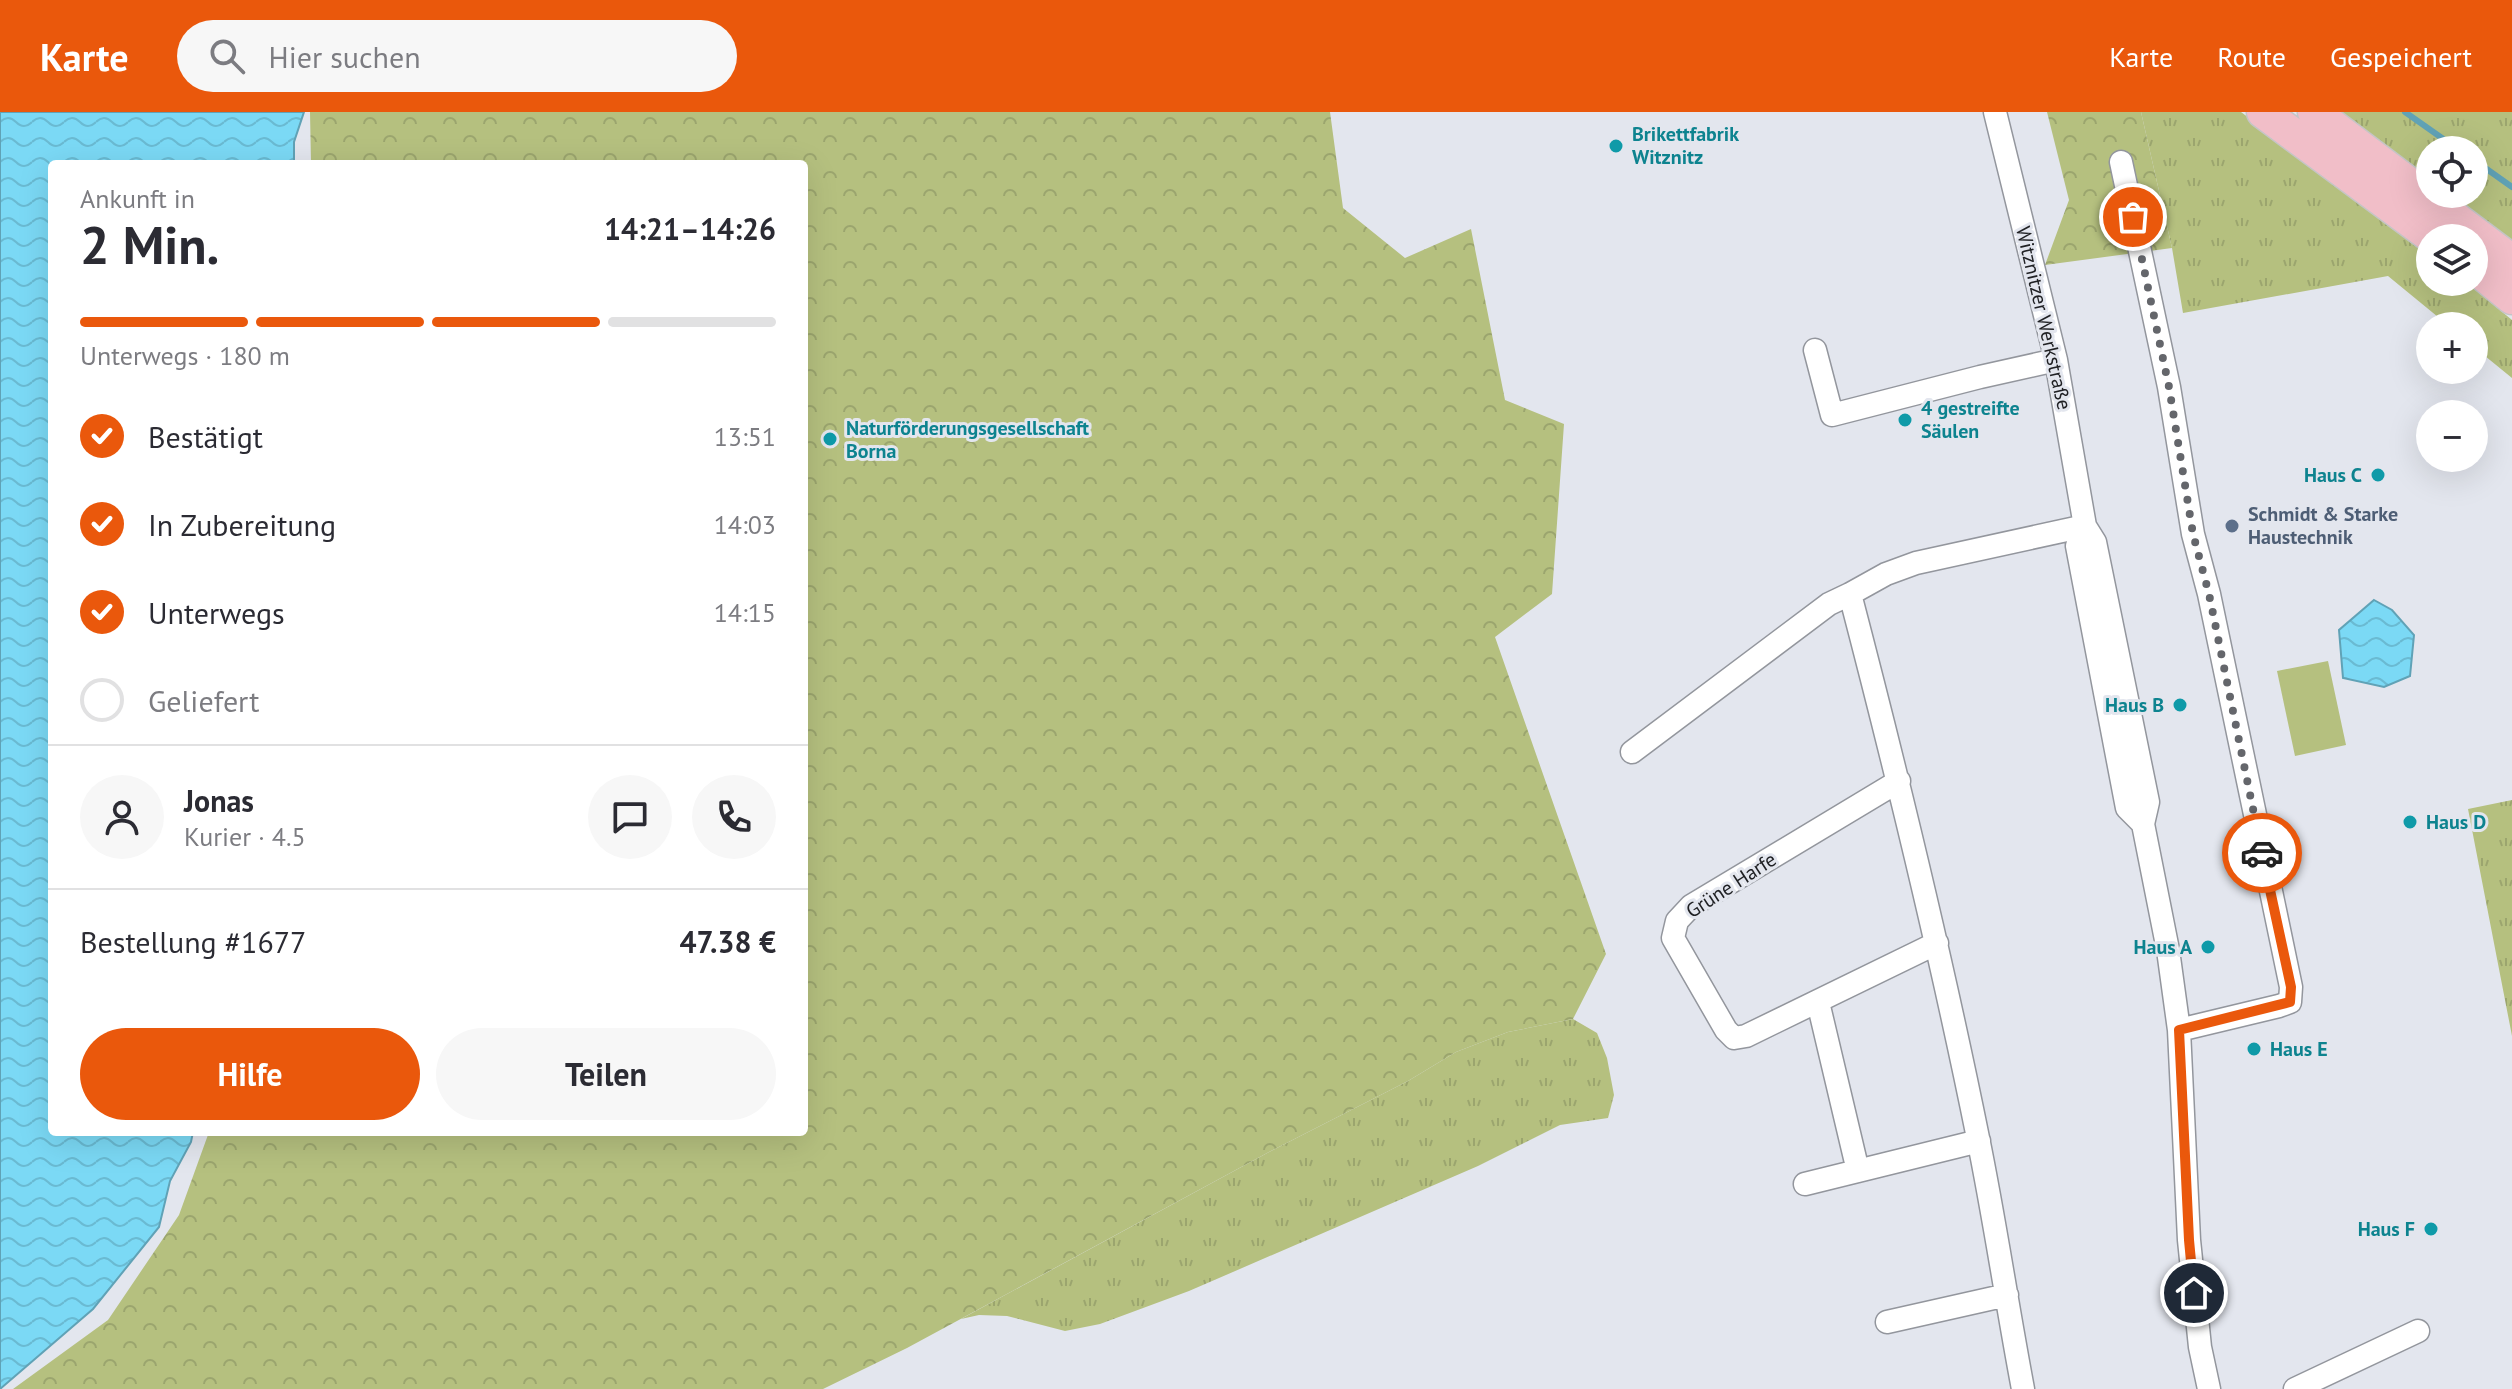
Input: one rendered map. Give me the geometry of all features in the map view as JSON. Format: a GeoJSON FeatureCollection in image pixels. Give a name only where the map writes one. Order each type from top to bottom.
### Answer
{"type":"FeatureCollection","features":[{"type":"Feature","properties":{"kind":"highway"},"geometry":{"type":"LineString","coordinates":[[2263,112],[2416,225]]}},
{"type":"Feature","properties":{"kind":"highway"},"geometry":{"type":"LineString","coordinates":[[2314,112],[2512,261]]}},
{"type":"Feature","properties":{"kind":"highway"},"geometry":{"type":"LineString","coordinates":[[2488,278],[2512,298]]}},
{"type":"Feature","properties":{"kind":"street","name":"Witznitzer Werkstraße"},"geometry":{"type":"LineString","coordinates":[[1995,112],[2056,360],[2085,526],[2095,542],[2148,802],[2143,824],[2168,950],[2179,1030],[2189,1240],[2200,1347],[2209,1389]]}},
{"type":"Feature","properties":{"kind":"street"},"geometry":{"type":"LineString","coordinates":[[2121,162],[2169,387],[2193,534],[2209,594],[2291,987],[2290,1002],[2179,1030]]}},
{"type":"Feature","properties":{"kind":"street"},"geometry":{"type":"LineString","coordinates":[[1815,350],[1832,415],[2056,360]]}},
{"type":"Feature","properties":{"kind":"street"},"geometry":{"type":"LineString","coordinates":[[1632,752],[1829,604],[1886,574],[1916,563],[2085,526]]}},
{"type":"Feature","properties":{"kind":"street"},"geometry":{"type":"LineString","coordinates":[[1850,594],[1937,943],[1979,1141],[2023,1389]]}},
{"type":"Feature","properties":{"kind":"street","name":"Grüne Harfe"},"geometry":{"type":"LineString","coordinates":[[1899,781],[1691,906],[1677,921],[1673,938],[1726,1030],[1734,1038],[1746,1036],[1937,943]]}},
{"type":"Feature","properties":{"kind":"street"},"geometry":{"type":"LineString","coordinates":[[1818,1002],[1858,1171]]}},
{"type":"Feature","properties":{"kind":"street"},"geometry":{"type":"LineString","coordinates":[[1805,1184],[1979,1141]]}},
{"type":"Feature","properties":{"kind":"street"},"geometry":{"type":"LineString","coordinates":[[1887,1322],[2007,1295]]}},
{"type":"Feature","properties":{"kind":"street"},"geometry":{"type":"LineString","coordinates":[[2295,1389],[2418,1331]]}},
{"type":"Feature","properties":{"kind":"green space"},"geometry":{"type":"Polygon","coordinates":[[[310,112],[1330,112],[1343,208],[1405,258],[1471,229],[1505,400],[1564,424],[1552,594],[1495,637],[1606,954],[1573,1019],[1508,1032],[1456,1052],[1408,1081],[1269,1152],[907,1348],[823,1389],[13,1389],[108,1320],[179,1215],[208,1136],[808,1136],[808,160],[311,160],[310,112]]]}},
{"type":"Feature","properties":{"kind":"green space"},"geometry":{"type":"Polygon","coordinates":[[[2047,112],[2141,112],[2172,248],[2045,265],[2069,200],[2047,112]]]}},
{"type":"Feature","properties":{"kind":"green space"},"geometry":{"type":"Polygon","coordinates":[[[2141,112],[2241,112],[2416,243],[2416,296],[2483,296],[2512,320],[2512,378],[2488,358],[2488,312],[2432,312],[2388,276],[2183,313],[2172,248],[2141,112]]]}},
{"type":"Feature","properties":{"kind":"green space"},"geometry":{"type":"Polygon","coordinates":[[[2330,112],[2512,112],[2512,250],[2488,232],[2488,224],[2478,224],[2456,208],[2488,208],[2488,136],[2416,136],[2416,177],[2330,112]]]}},
{"type":"Feature","properties":{"kind":"green space"},"geometry":{"type":"Polygon","coordinates":[[[2328,661],[2346,745],[2295,756],[2277,671],[2328,661]]]}},
{"type":"Feature","properties":{"kind":"green space"},"geometry":{"type":"Polygon","coordinates":[[[2512,800],[2512,1036],[2468,809],[2512,800]]]}},
{"type":"Feature","properties":{"kind":"green space"},"geometry":{"type":"Polygon","coordinates":[[[1573,1019],[1597,1033],[1607,1058],[1614,1095],[1608,1118],[1560,1125],[1478,1166],[1189,1291],[1100,1324],[1065,1331],[1007,1316],[979,1315],[961,1319],[1269,1152],[1408,1081],[1456,1052],[1508,1032],[1573,1019]]]}},
{"type":"Feature","properties":{"kind":"water"},"geometry":{"type":"Polygon","coordinates":[[[0,112],[304,112],[294,142],[294,160],[48,160],[48,1136],[192,1136],[170,1181],[159,1227],[93,1309],[0,1389],[0,112]]]}},
{"type":"Feature","properties":{"kind":"water"},"geometry":{"type":"Polygon","coordinates":[[[2374,600],[2392,610],[2414,635],[2410,676],[2384,687],[2343,678],[2339,630],[2374,600]]]}},
{"type":"Feature","properties":{"kind":"waterway"},"geometry":{"type":"LineString","coordinates":[[2405,112],[2439,136]]}},
{"type":"Feature","properties":{"kind":"waterway"},"geometry":{"type":"LineString","coordinates":[[2488,170],[2512,187]]}},
{"type":"Feature","properties":{"kind":"way so far"},"geometry":{"type":"LineString","coordinates":[[2133,217],[2169,387],[2193,534],[2209,594],[2262,853]]}},
{"type":"Feature","properties":{"kind":"place","name":"Brikettfabrik Witznitz"},"geometry":{"type":"Point","coordinates":[1616,146]}},
{"type":"Feature","properties":{"kind":"place","name":"4 gestreifte Säulen"},"geometry":{"type":"Point","coordinates":[1905,420]}},
{"type":"Feature","properties":{"kind":"place","name":"Naturförderungsgesellschaft Borna"},"geometry":{"type":"Point","coordinates":[830,439]}},
{"type":"Feature","properties":{"kind":"place","name":"Haus C"},"geometry":{"type":"Point","coordinates":[2378,475]}},
{"type":"Feature","properties":{"kind":"place","name":"Schmidt & Starke Haustechnik"},"geometry":{"type":"Point","coordinates":[2232,526]}},
{"type":"Feature","properties":{"kind":"place","name":"Haus B"},"geometry":{"type":"Point","coordinates":[2180,705]}},
{"type":"Feature","properties":{"kind":"place","name":"Haus D"},"geometry":{"type":"Point","coordinates":[2410,822]}},
{"type":"Feature","properties":{"kind":"place","name":"Haus A"},"geometry":{"type":"Point","coordinates":[2208,947]}},
{"type":"Feature","properties":{"kind":"place","name":"Haus E"},"geometry":{"type":"Point","coordinates":[2254,1049]}},
{"type":"Feature","properties":{"kind":"place","name":"Haus F"},"geometry":{"type":"Point","coordinates":[2431,1229]}},
{"type":"Feature","properties":{"kind":"route"},"geometry":{"type":"LineString","coordinates":[[2194,1293],[2179,1030],[2290,1002],[2291,987],[2262,853]]}}]}
